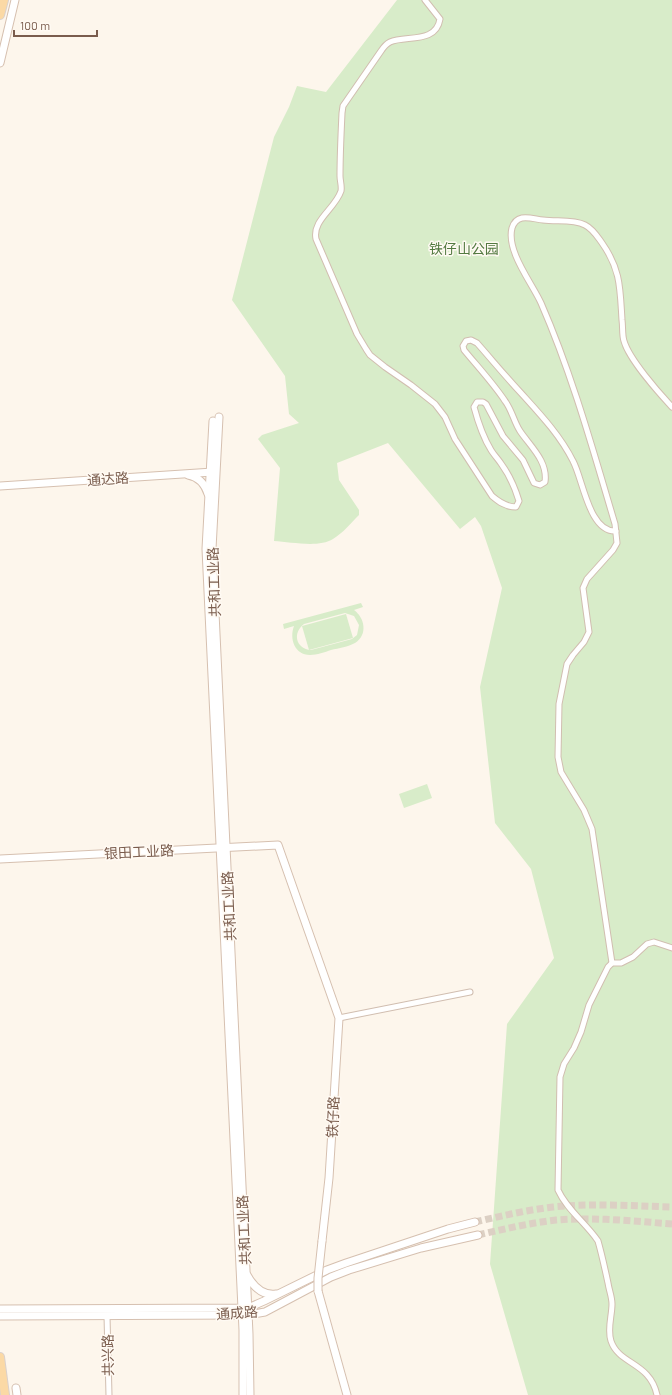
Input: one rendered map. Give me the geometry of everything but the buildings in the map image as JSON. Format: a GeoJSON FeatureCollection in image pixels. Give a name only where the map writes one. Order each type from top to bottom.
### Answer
{"type":"FeatureCollection","features":[{"type":"Feature","properties":{"kind":"main road"},"geometry":{"type":"LineString","coordinates":[[0,15],[4,0]]}},
{"type":"Feature","properties":{"kind":"main road"},"geometry":{"type":"LineString","coordinates":[[0,1358],[5,1395]]}},
{"type":"Feature","properties":{"kind":"street"},"geometry":{"type":"LineString","coordinates":[[0,63],[15,0]]}},
{"type":"Feature","properties":{"kind":"street"},"geometry":{"type":"LineString","coordinates":[[425,0],[440,18],[439,25],[431,33],[419,38],[400,39],[388,42],[343,106],[340,161],[342,189],[337,201],[317,224],[315,234],[319,248],[357,334],[370,355],[434,404],[445,417],[455,439],[492,496],[509,507],[516,507],[519,501],[516,489],[483,435],[474,407],[477,402],[483,402],[486,404],[503,436],[522,460],[534,482],[540,485],[545,482],[545,477],[536,450],[520,431],[506,401],[464,350],[466,341],[471,340],[477,343],[566,447],[579,474],[591,511],[596,520],[603,528],[613,531]]}},
{"type":"Feature","properties":{"kind":"street"},"geometry":{"type":"LineString","coordinates":[[612,963],[592,829],[584,810],[561,772],[558,757],[559,704],[568,664],[573,655],[584,642],[589,632],[583,588],[587,579],[614,550],[618,543],[613,531],[615,524],[570,378],[541,302],[518,261],[512,243],[512,228],[518,220],[526,217],[575,223],[585,225],[594,232],[614,262],[618,275],[624,342],[634,360],[672,407]]}},
{"type":"Feature","properties":{"kind":"street","name":"共和工业路"},"geometry":{"type":"LineString","coordinates":[[216,419],[213,472],[212,549],[223,848],[250,1395]]}},
{"type":"Feature","properties":{"kind":"street","name":"共和工业路"},"geometry":{"type":"LineString","coordinates":[[213,472],[208,504],[206,548],[246,1274],[243,1395]]}},
{"type":"Feature","properties":{"kind":"street","name":"通达路"},"geometry":{"type":"LineString","coordinates":[[0,486],[213,472]]}},
{"type":"Feature","properties":{"kind":"street"},"geometry":{"type":"LineString","coordinates":[[180,474],[192,476],[201,482],[207,492],[208,504]]}},
{"type":"Feature","properties":{"kind":"street","name":"银田工业路"},"geometry":{"type":"LineString","coordinates":[[0,858],[278,845]]}},
{"type":"Feature","properties":{"kind":"street","name":"铁仔路"},"geometry":{"type":"LineString","coordinates":[[278,845],[339,1018],[329,1178],[318,1278],[318,1291],[347,1395]]}},
{"type":"Feature","properties":{"kind":"street"},"geometry":{"type":"LineString","coordinates":[[657,1395],[655,1386],[648,1375],[641,1368],[622,1356],[610,1340],[612,1303],[598,1241],[593,1233],[563,1200],[558,1190],[560,1077],[564,1064],[574,1048],[581,1032],[589,1005],[608,967],[612,963],[621,963],[633,957],[647,944],[654,942],[672,948]]}},
{"type":"Feature","properties":{"kind":"street"},"geometry":{"type":"LineString","coordinates":[[339,1018],[470,992]]}},
{"type":"Feature","properties":{"kind":"street","name":"通成路"},"geometry":{"type":"LineString","coordinates":[[3,1312],[107,1316],[245,1311],[346,1262],[448,1229],[476,1222]]}},
{"type":"Feature","properties":{"kind":"street","name":"通成路"},"geometry":{"type":"LineString","coordinates":[[3,1312],[265,1312],[331,1277],[349,1270],[421,1248],[478,1235]]}},
{"type":"Feature","properties":{"kind":"street"},"geometry":{"type":"LineString","coordinates":[[246,1274],[255,1287],[260,1291],[273,1295],[280,1293]]}},
{"type":"Feature","properties":{"kind":"street","name":"共兴路"},"geometry":{"type":"LineString","coordinates":[[107,1316],[109,1395]]}},
{"type":"Feature","properties":{"kind":"green space","name":"铁仔山公园"},"geometry":{"type":"Polygon","coordinates":[[[397,0],[672,0],[672,1395],[528,1395],[490,1264],[507,1024],[554,958],[531,869],[495,823],[480,687],[502,588],[481,526],[475,517],[460,529],[388,443],[337,463],[339,480],[359,510],[359,515],[347,528],[327,542],[305,544],[274,541],[280,468],[258,439],[262,435],[299,423],[289,414],[285,376],[232,300],[274,137],[289,107],[297,86],[326,92],[397,0]]]}},
{"type":"Feature","properties":{"kind":"green space"},"geometry":{"type":"Polygon","coordinates":[[[361,603],[363,607],[354,610],[361,617],[364,626],[362,636],[359,640],[349,646],[318,654],[310,655],[300,652],[294,645],[293,641],[292,636],[294,626],[284,629],[283,624],[361,603]],[[345,613],[304,624],[298,632],[297,640],[302,647],[311,650],[352,639],[357,635],[359,625],[354,616],[345,613]]]}},
{"type":"Feature","properties":{"kind":"green space"},"geometry":{"type":"Polygon","coordinates":[[[346,614],[353,638],[309,650],[302,626],[346,614]]]}},
{"type":"Feature","properties":{"kind":"green space"},"geometry":{"type":"Polygon","coordinates":[[[427,784],[432,798],[404,808],[399,794],[427,784]]]}},
{"type":"Feature","properties":{"kind":"tunnel"},"geometry":{"type":"LineString","coordinates":[[475,1222],[504,1215],[553,1207],[583,1205],[672,1207]]}},
{"type":"Feature","properties":{"kind":"tunnel"},"geometry":{"type":"LineString","coordinates":[[478,1235],[527,1224],[571,1219],[600,1219],[672,1224]]}}]}
